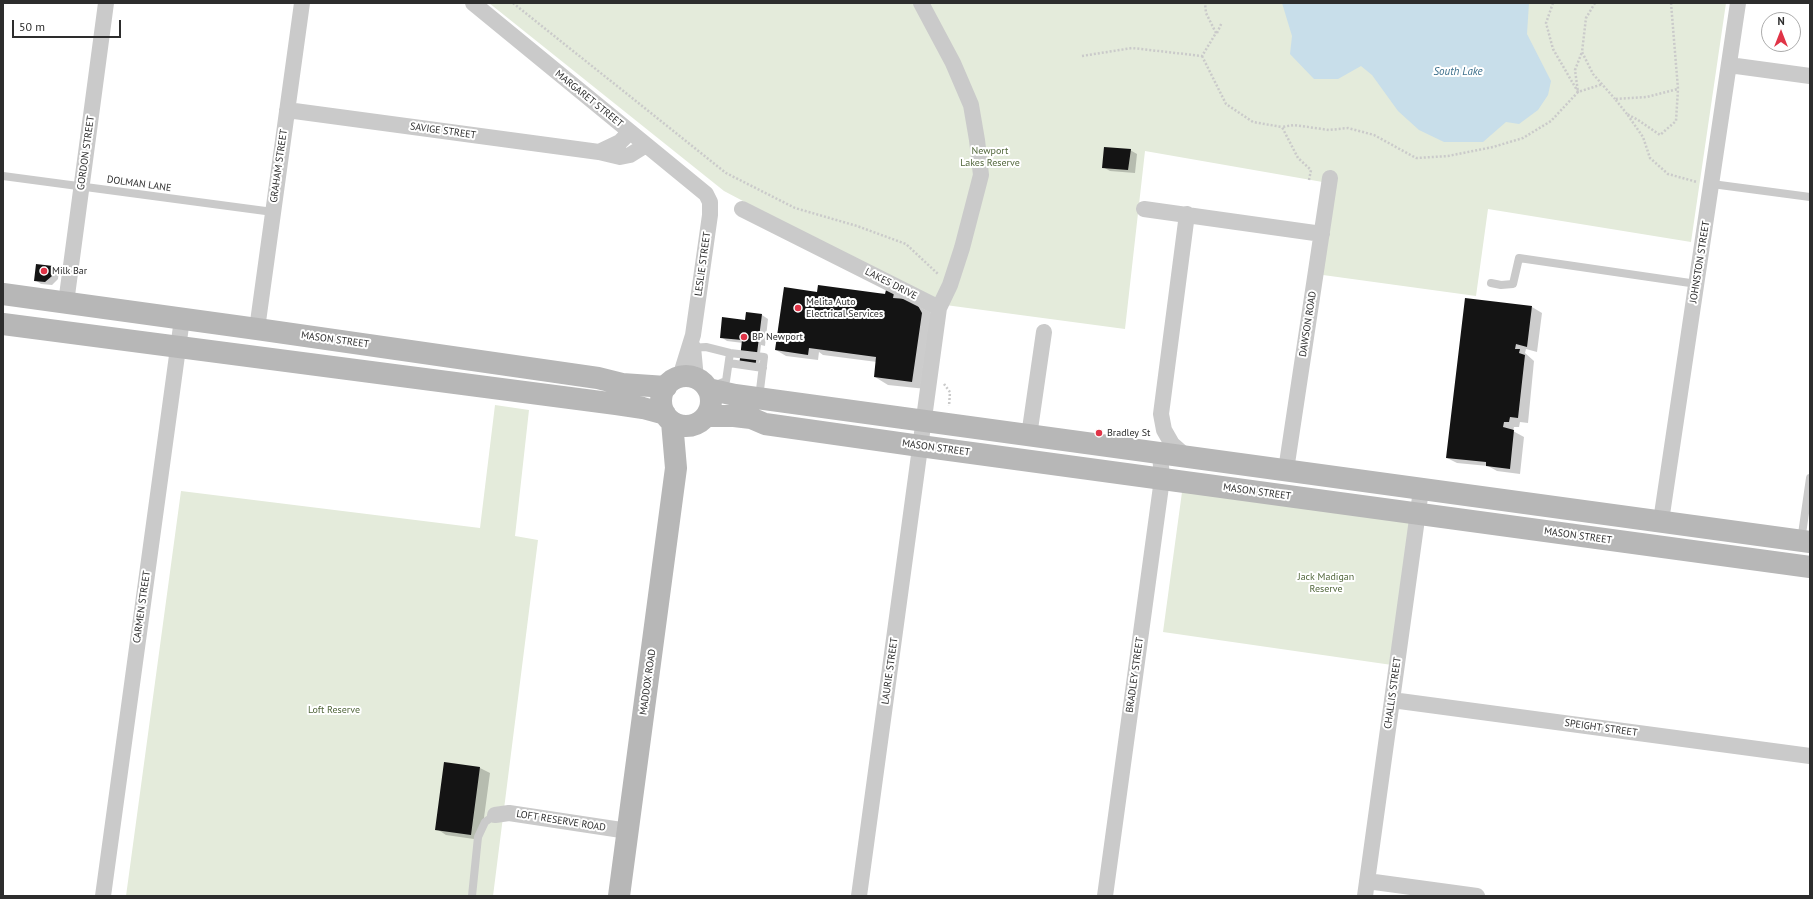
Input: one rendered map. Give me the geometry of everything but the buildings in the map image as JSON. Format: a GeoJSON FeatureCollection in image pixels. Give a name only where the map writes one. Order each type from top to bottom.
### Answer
{"type":"FeatureCollection","features":[{"type":"Feature","properties":{"kind":"street","name":"GORDON STREET"},"geometry":{"type":"LineString","coordinates":[[66,303],[106,3]]}},
{"type":"Feature","properties":{"kind":"street","name":"GRAHAM STREET"},"geometry":{"type":"LineString","coordinates":[[257,329],[302,3]]}},
{"type":"Feature","properties":{"kind":"street","name":"MARGARET STREET"},"geometry":{"type":"LineString","coordinates":[[473,3],[706,194]]}},
{"type":"Feature","properties":{"kind":"street"},"geometry":{"type":"LineString","coordinates":[[921,3],[942,40],[965,91],[978,140],[981,175],[962,248],[950,285],[939,308],[925,421]]}},
{"type":"Feature","properties":{"kind":"street","name":"JOHNSTON STREET"},"geometry":{"type":"LineString","coordinates":[[1661,521],[1738,3]]}},
{"type":"Feature","properties":{"kind":"street"},"geometry":{"type":"LineString","coordinates":[[1729,65],[1810,76]]}},
{"type":"Feature","properties":{"kind":"street","name":"SAVIGE STREET"},"geometry":{"type":"LineString","coordinates":[[287,110],[598,152],[620,157],[630,155],[646,145]]}},
{"type":"Feature","properties":{"kind":"street"},"geometry":{"type":"LineString","coordinates":[[598,152],[620,142],[630,132]]}},
{"type":"Feature","properties":{"kind":"street","name":"DAWSON ROAD"},"geometry":{"type":"LineString","coordinates":[[1286,470],[1330,178]]}},
{"type":"Feature","properties":{"kind":"street","name":"LESLIE STREET"},"geometry":{"type":"LineString","coordinates":[[691,384],[692,344],[710,215],[710,202],[706,194]]}},
{"type":"Feature","properties":{"kind":"street","name":"LAKES DRIVE"},"geometry":{"type":"LineString","coordinates":[[742,209],[939,308]]}},
{"type":"Feature","properties":{"kind":"street"},"geometry":{"type":"LineString","coordinates":[[1144,209],[1322,234]]}},
{"type":"Feature","properties":{"kind":"street"},"geometry":{"type":"LineString","coordinates":[[1186,214],[1161,414],[1164,430],[1172,444],[1188,458]]}},
{"type":"Feature","properties":{"kind":"street","name":"MASON STREET"},"geometry":{"type":"LineString","coordinates":[[3,294],[598,378],[622,384],[691,384],[759,398],[1806,542]]}},
{"type":"Feature","properties":{"kind":"street","name":"CARMEN STREET"},"geometry":{"type":"LineString","coordinates":[[103,896],[182,319]]}},
{"type":"Feature","properties":{"kind":"street"},"geometry":{"type":"LineString","coordinates":[[3,324],[616,404],[668,418],[686,426],[700,421],[711,403],[691,384],[661,400],[668,418]]}},
{"type":"Feature","properties":{"kind":"street"},"geometry":{"type":"LineString","coordinates":[[1029,436],[1044,332]]}},
{"type":"Feature","properties":{"kind":"street","name":"MASON STREET"},"geometry":{"type":"LineString","coordinates":[[700,421],[734,416],[764,424],[1810,568]]}},
{"type":"Feature","properties":{"kind":"street","name":"MADDOX ROAD"},"geometry":{"type":"LineString","coordinates":[[619,896],[676,468],[668,418]]}},
{"type":"Feature","properties":{"kind":"street","name":"MADDOX ROAD"},"geometry":{"type":"LineString","coordinates":[[676,468],[700,421]]}},
{"type":"Feature","properties":{"kind":"street","name":"LAURIE STREET"},"geometry":{"type":"LineString","coordinates":[[859,896],[920,446],[925,421]]}},
{"type":"Feature","properties":{"kind":"street","name":"BRADLEY STREET"},"geometry":{"type":"LineString","coordinates":[[1105,896],[1162,478],[1160,454]]}},
{"type":"Feature","properties":{"kind":"street","name":"CHALLIS STREET"},"geometry":{"type":"LineString","coordinates":[[1366,889],[1421,490]]}},
{"type":"Feature","properties":{"kind":"street","name":"SPEIGHT STREET"},"geometry":{"type":"LineString","coordinates":[[1392,700],[1810,756]]}},
{"type":"Feature","properties":{"kind":"street","name":"LOFT RESERVE ROAD"},"geometry":{"type":"LineString","coordinates":[[495,815],[509,813],[628,831]]}},
{"type":"Feature","properties":{"kind":"street"},"geometry":{"type":"LineString","coordinates":[[1366,889],[1477,896]]}},
{"type":"Feature","properties":{"kind":"lane","name":"DOLMAN LANE"},"geometry":{"type":"LineString","coordinates":[[3,176],[273,212]]}},
{"type":"Feature","properties":{"kind":"lane"},"geometry":{"type":"LineString","coordinates":[[1712,184],[1810,197]]}},
{"type":"Feature","properties":{"kind":"lane"},"geometry":{"type":"LineString","coordinates":[[1491,283],[1501,285],[1513,284],[1519,258],[1697,284]]}},
{"type":"Feature","properties":{"kind":"lane"},"geometry":{"type":"LineString","coordinates":[[692,344],[730,353],[764,357],[759,398]]}},
{"type":"Feature","properties":{"kind":"lane"},"geometry":{"type":"LineString","coordinates":[[691,384],[726,381],[730,353]]}},
{"type":"Feature","properties":{"kind":"lane"},"geometry":{"type":"LineString","coordinates":[[729,363],[763,368]]}},
{"type":"Feature","properties":{"kind":"lane"},"geometry":{"type":"LineString","coordinates":[[1806,542],[1810,478]]}},
{"type":"Feature","properties":{"kind":"lane"},"geometry":{"type":"LineString","coordinates":[[472,896],[478,836],[485,822],[495,815]]}},
{"type":"Feature","properties":{"kind":"path"},"geometry":{"type":"LineString","coordinates":[[513,3],[726,173],[795,208],[857,226],[906,244],[950,285]]}},
{"type":"Feature","properties":{"kind":"path"},"geometry":{"type":"LineString","coordinates":[[1205,3],[1206,13],[1216,33]]}},
{"type":"Feature","properties":{"kind":"path"},"geometry":{"type":"LineString","coordinates":[[1553,3],[1546,24],[1553,49],[1578,92]]}},
{"type":"Feature","properties":{"kind":"path"},"geometry":{"type":"LineString","coordinates":[[1578,92],[1575,70],[1582,52],[1586,18],[1595,3]]}},
{"type":"Feature","properties":{"kind":"path"},"geometry":{"type":"LineString","coordinates":[[1627,114],[1660,135],[1676,120],[1678,89],[1671,3]]}},
{"type":"Feature","properties":{"kind":"path"},"geometry":{"type":"LineString","coordinates":[[1202,56],[1222,22]]}},
{"type":"Feature","properties":{"kind":"path"},"geometry":{"type":"LineString","coordinates":[[1082,56],[1132,48],[1202,56]]}},
{"type":"Feature","properties":{"kind":"path"},"geometry":{"type":"LineString","coordinates":[[1582,52],[1593,74],[1616,99],[1643,137],[1650,158],[1668,174],[1700,183],[1712,184]]}},
{"type":"Feature","properties":{"kind":"path"},"geometry":{"type":"LineString","coordinates":[[1202,56],[1226,104],[1253,122],[1282,127],[1294,125],[1329,130],[1348,128],[1374,135],[1416,158],[1448,156],[1493,147],[1523,138],[1551,121],[1578,92],[1603,84]]}},
{"type":"Feature","properties":{"kind":"path"},"geometry":{"type":"LineString","coordinates":[[1616,99],[1647,97],[1678,89]]}},
{"type":"Feature","properties":{"kind":"path"},"geometry":{"type":"LineString","coordinates":[[1282,127],[1298,158],[1311,170],[1309,180]]}},
{"type":"Feature","properties":{"kind":"green space","name":"Newport Lakes Reserve"},"geometry":{"type":"Polygon","coordinates":[[[489,3],[1726,3],[1691,242],[1488,209],[1476,296],[1323,275],[1334,184],[1145,151],[1125,329],[938,304],[724,191],[489,3]]]}},
{"type":"Feature","properties":{"kind":"green space","name":"Loft Reserve"},"geometry":{"type":"Polygon","coordinates":[[[495,405],[529,410],[515,536],[538,540],[493,896],[126,896],[181,491],[480,528],[495,405]]]}},
{"type":"Feature","properties":{"kind":"green space","name":"Jack Madigan Reserve"},"geometry":{"type":"Polygon","coordinates":[[[1182,492],[1414,523],[1392,665],[1163,632],[1182,492]]]}},
{"type":"Feature","properties":{"kind":"water","name":"South Lake"},"geometry":{"type":"Polygon","coordinates":[[[1282,3],[1529,3],[1527,34],[1551,81],[1548,95],[1538,110],[1519,124],[1506,122],[1483,142],[1444,142],[1419,130],[1398,111],[1372,75],[1361,66],[1338,79],[1314,79],[1290,54],[1292,36],[1282,3]]]}},
{"type":"Feature","properties":{"kind":"place","name":"Milk Bar"},"geometry":{"type":"Point","coordinates":[44,271]}},
{"type":"Feature","properties":{"kind":"place","name":"Melita Auto Electrical Services"},"geometry":{"type":"Point","coordinates":[798,308]}},
{"type":"Feature","properties":{"kind":"place","name":"BP Newport"},"geometry":{"type":"Point","coordinates":[744,337]}},
{"type":"Feature","properties":{"kind":"place","name":"Bradley St"},"geometry":{"type":"Point","coordinates":[1099,433]}}]}
